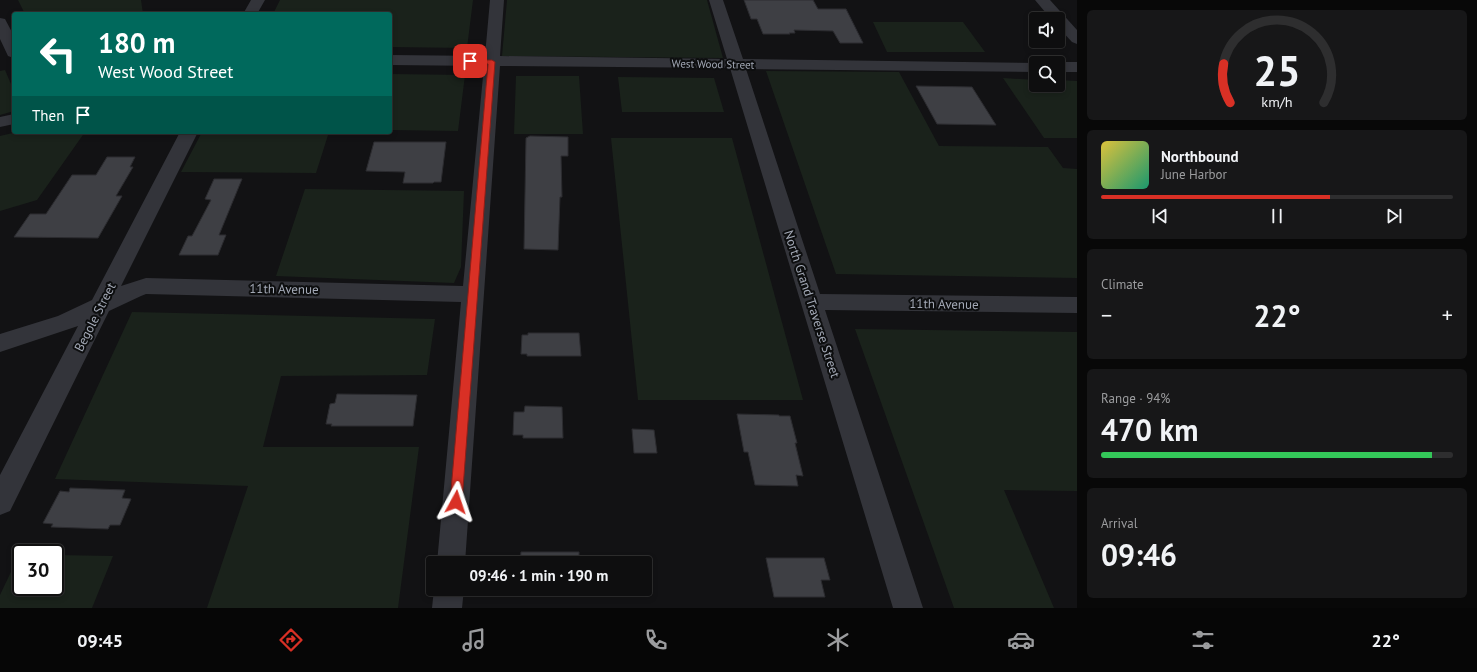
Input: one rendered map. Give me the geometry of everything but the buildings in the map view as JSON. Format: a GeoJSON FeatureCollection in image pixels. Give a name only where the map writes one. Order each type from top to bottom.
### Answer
{"type":"FeatureCollection","features":[{"type":"Feature","properties":{"kind":"street"},"geometry":{"type":"LineString","coordinates":[[251,12],[258,0]]}},
{"type":"Feature","properties":{"kind":"street"},"geometry":{"type":"LineString","coordinates":[[452,556],[497,0]]}},
{"type":"Feature","properties":{"kind":"street","name":"North Grand Traverse Street"},"geometry":{"type":"LineString","coordinates":[[716,0],[908,608]]}},
{"type":"Feature","properties":{"kind":"street"},"geometry":{"type":"LineString","coordinates":[[1042,0],[1077,39]]}},
{"type":"Feature","properties":{"kind":"street"},"geometry":{"type":"LineString","coordinates":[[1,26],[12,49]]}},
{"type":"Feature","properties":{"kind":"street","name":"West Wood Street"},"geometry":{"type":"LineString","coordinates":[[392,60],[1029,67]]}},
{"type":"Feature","properties":{"kind":"street"},"geometry":{"type":"LineString","coordinates":[[1065,67],[1077,67]]}},
{"type":"Feature","properties":{"kind":"street"},"geometry":{"type":"LineString","coordinates":[[0,122],[12,119]]}},
{"type":"Feature","properties":{"kind":"street","name":"Begole Street"},"geometry":{"type":"LineString","coordinates":[[0,502],[188,134]]}},
{"type":"Feature","properties":{"kind":"street","name":"11th Avenue"},"geometry":{"type":"LineString","coordinates":[[0,343],[66,322],[133,290],[152,286],[472,294]]}},
{"type":"Feature","properties":{"kind":"street","name":"11th Avenue"},"geometry":{"type":"LineString","coordinates":[[811,302],[1077,305]]}},
{"type":"Feature","properties":{"kind":"street"},"geometry":{"type":"LineString","coordinates":[[448,608],[449,596]]}},
{"type":"Feature","properties":{"kind":"shaded area"},"geometry":{"type":"Polygon","coordinates":[[[18,0],[141,0],[143,12],[24,12],[18,0]]]}},
{"type":"Feature","properties":{"kind":"shaded area"},"geometry":{"type":"Polygon","coordinates":[[[280,0],[473,0],[467,48],[392,47],[392,12],[274,12],[280,0]]]}},
{"type":"Feature","properties":{"kind":"shaded area"},"geometry":{"type":"Polygon","coordinates":[[[507,0],[707,0],[723,58],[502,56],[507,0]]]}},
{"type":"Feature","properties":{"kind":"shaded area"},"geometry":{"type":"Polygon","coordinates":[[[873,22],[963,22],[985,52],[887,52],[873,22]]]}},
{"type":"Feature","properties":{"kind":"shaded area"},"geometry":{"type":"Polygon","coordinates":[[[5,70],[12,86],[12,112],[0,115],[0,71],[5,70]]]}},
{"type":"Feature","properties":{"kind":"shaded area"},"geometry":{"type":"Polygon","coordinates":[[[766,71],[899,72],[939,146],[1048,147],[1063,168],[1077,169],[1077,278],[836,274],[766,71]]]}},
{"type":"Feature","properties":{"kind":"shaded area"},"geometry":{"type":"Polygon","coordinates":[[[392,74],[465,75],[458,131],[392,130],[392,74]]]}},
{"type":"Feature","properties":{"kind":"shaded area"},"geometry":{"type":"Polygon","coordinates":[[[516,76],[579,76],[583,134],[514,134],[516,76]]]}},
{"type":"Feature","properties":{"kind":"shaded area"},"geometry":{"type":"Polygon","coordinates":[[[618,77],[714,78],[724,112],[622,112],[618,77]]]}},
{"type":"Feature","properties":{"kind":"shaded area"},"geometry":{"type":"Polygon","coordinates":[[[1003,78],[1029,80],[1029,92],[1065,92],[1065,80],[1077,81],[1077,138],[1044,138],[1003,78]]]}},
{"type":"Feature","properties":{"kind":"shaded area"},"geometry":{"type":"Polygon","coordinates":[[[12,133],[84,134],[37,200],[0,211],[0,136],[12,133]]]}},
{"type":"Feature","properties":{"kind":"shaded area"},"geometry":{"type":"Polygon","coordinates":[[[201,134],[328,134],[316,173],[181,172],[201,134]]]}},
{"type":"Feature","properties":{"kind":"shaded area"},"geometry":{"type":"Polygon","coordinates":[[[611,138],[732,138],[803,400],[638,400],[611,138]]]}},
{"type":"Feature","properties":{"kind":"shaded area"},"geometry":{"type":"Polygon","coordinates":[[[305,189],[464,191],[461,267],[454,283],[276,276],[305,189]]]}},
{"type":"Feature","properties":{"kind":"shaded area"},"geometry":{"type":"Polygon","coordinates":[[[132,312],[435,319],[427,375],[281,376],[263,447],[419,447],[398,608],[207,608],[248,486],[55,479],[132,312]]]}},
{"type":"Feature","properties":{"kind":"shaded area"},"geometry":{"type":"Polygon","coordinates":[[[855,329],[1077,332],[1077,491],[1004,490],[1054,608],[954,608],[855,329]]]}},
{"type":"Feature","properties":{"kind":"shaded area"},"geometry":{"type":"Polygon","coordinates":[[[64,555],[113,556],[92,608],[0,608],[0,595],[12,570],[12,596],[64,596],[64,555]]]}},
{"type":"Feature","properties":{"kind":"route"},"geometry":{"type":"LineString","coordinates":[[456,502],[492,62],[470,61]]}}]}
